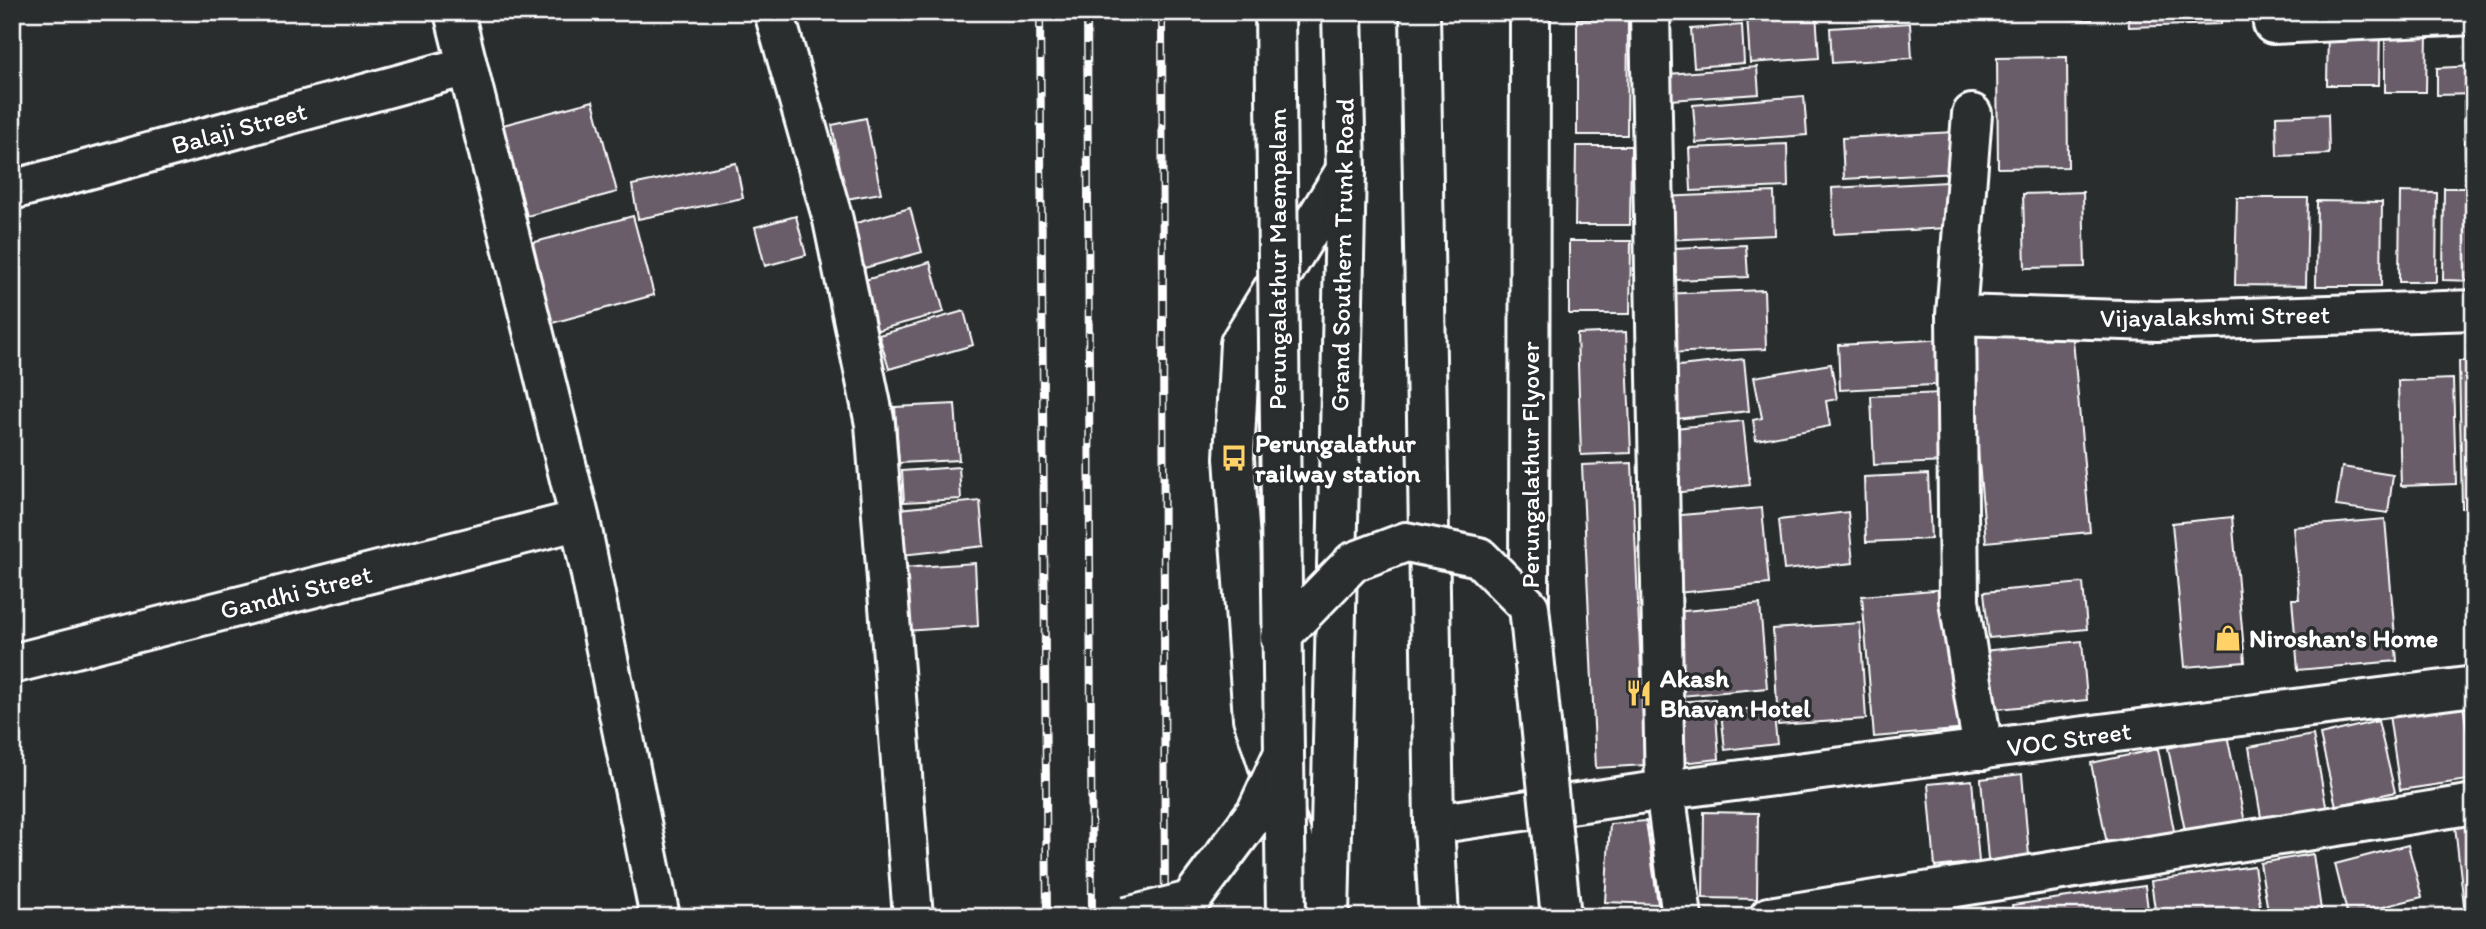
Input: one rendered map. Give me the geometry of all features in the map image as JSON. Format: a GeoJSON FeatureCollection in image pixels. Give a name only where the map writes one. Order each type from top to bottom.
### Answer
{"type":"FeatureCollection","features":[{"type":"Feature","properties":{"kind":"main road"},"geometry":{"type":"LineString","coordinates":[[454,12],[580,520],[660,917]]}},
{"type":"Feature","properties":{"kind":"main road"},"geometry":{"type":"LineString","coordinates":[[774,12],[833,220],[875,424],[913,917]]}},
{"type":"Feature","properties":{"kind":"main road","name":"Perungalathur Maempalam"},"geometry":{"type":"LineString","coordinates":[[1275,12],[1280,637],[1286,917]]}},
{"type":"Feature","properties":{"kind":"main road","name":"Grand Southern Trunk Road"},"geometry":{"type":"LineString","coordinates":[[1329,917],[1346,170],[1342,12]]}},
{"type":"Feature","properties":{"kind":"main road"},"geometry":{"type":"LineString","coordinates":[[1420,12],[1434,824],[1439,917]]}},
{"type":"Feature","properties":{"kind":"main road","name":"Perungalathur Flyover"},"geometry":{"type":"LineString","coordinates":[[1530,12],[1529,607],[1560,917]]}},
{"type":"Feature","properties":{"kind":"main road"},"geometry":{"type":"LineString","coordinates":[[1650,12],[1665,790],[1682,917]]}},
{"type":"Feature","properties":{"kind":"main road"},"geometry":{"type":"LineString","coordinates":[[2273,24],[2474,15]]}},
{"type":"Feature","properties":{"kind":"main road","name":"Balaji Street"},"geometry":{"type":"LineString","coordinates":[[12,190],[467,66]]}},
{"type":"Feature","properties":{"kind":"main road"},"geometry":{"type":"LineString","coordinates":[[1972,114],[1956,315],[1959,601],[1983,750]]}},
{"type":"Feature","properties":{"kind":"main road"},"geometry":{"type":"LineString","coordinates":[[1318,917],[1253,718],[1234,458],[1240,343],[1346,170]]}},
{"type":"Feature","properties":{"kind":"main road","name":"Vijayalakshmi Street"},"geometry":{"type":"LineString","coordinates":[[1956,315],[2157,321],[2474,310]]}},
{"type":"Feature","properties":{"kind":"main road","name":"Gandhi Street"},"geometry":{"type":"LineString","coordinates":[[12,664],[580,520]]}},
{"type":"Feature","properties":{"kind":"main road"},"geometry":{"type":"LineString","coordinates":[[1280,637],[1353,562],[1406,542],[1479,557],[1529,607]]}},
{"type":"Feature","properties":{"kind":"main road","name":"VOC Street"},"geometry":{"type":"LineString","coordinates":[[1434,824],[1665,790],[2474,685]]}},
{"type":"Feature","properties":{"kind":"main road","name":"Perungalathur Maempalam"},"geometry":{"type":"LineString","coordinates":[[1127,917],[1190,901],[1257,811],[1282,757]]}},
{"type":"Feature","properties":{"kind":"main road"},"geometry":{"type":"LineString","coordinates":[[1769,917],[2474,804]]}},
{"type":"Feature","properties":{"kind":"building"},"geometry":{"type":"Polygon","coordinates":[[[1816,12],[1819,58],[1750,63],[1747,15],[1816,12]]]}},
{"type":"Feature","properties":{"kind":"building"},"geometry":{"type":"Polygon","coordinates":[[[1876,12],[2092,12],[2092,20],[1876,12]]]}},
{"type":"Feature","properties":{"kind":"building"},"geometry":{"type":"Polygon","coordinates":[[[2128,12],[2221,12],[2221,24],[2129,27],[2128,12]]]}},
{"type":"Feature","properties":{"kind":"building"},"geometry":{"type":"Polygon","coordinates":[[[1577,19],[1628,19],[1627,135],[1577,135],[1577,19]]]}},
{"type":"Feature","properties":{"kind":"building"},"geometry":{"type":"Polygon","coordinates":[[[1910,23],[1912,58],[1832,63],[1830,28],[1910,23]]]}},
{"type":"Feature","properties":{"kind":"building"},"geometry":{"type":"Polygon","coordinates":[[[1742,25],[1744,63],[1694,67],[1691,29],[1742,25]]]}},
{"type":"Feature","properties":{"kind":"building"},"geometry":{"type":"Polygon","coordinates":[[[2328,27],[2380,27],[2379,85],[2327,85],[2328,27]]]}},
{"type":"Feature","properties":{"kind":"building"},"geometry":{"type":"Polygon","coordinates":[[[2385,31],[2427,31],[2426,92],[2385,92],[2385,31]]]}},
{"type":"Feature","properties":{"kind":"building"},"geometry":{"type":"Polygon","coordinates":[[[2067,57],[2068,167],[1998,168],[1997,58],[2067,57]]]}},
{"type":"Feature","properties":{"kind":"building"},"geometry":{"type":"Polygon","coordinates":[[[2474,66],[2474,94],[2437,95],[2437,68],[2474,66]]]}},
{"type":"Feature","properties":{"kind":"building"},"geometry":{"type":"Polygon","coordinates":[[[1757,67],[1759,94],[1670,100],[1668,74],[1757,67]]]}},
{"type":"Feature","properties":{"kind":"building"},"geometry":{"type":"Polygon","coordinates":[[[1804,96],[1807,135],[1696,143],[1693,105],[1804,96]]]}},
{"type":"Feature","properties":{"kind":"building"},"geometry":{"type":"Polygon","coordinates":[[[593,101],[617,192],[527,216],[503,125],[593,101]]]}},
{"type":"Feature","properties":{"kind":"building"},"geometry":{"type":"Polygon","coordinates":[[[2464,101],[2474,101],[2474,158],[2465,158],[2464,101]]]}},
{"type":"Feature","properties":{"kind":"building"},"geometry":{"type":"Polygon","coordinates":[[[2328,114],[2329,154],[2277,156],[2276,116],[2328,114]]]}},
{"type":"Feature","properties":{"kind":"building"},"geometry":{"type":"Polygon","coordinates":[[[866,118],[881,193],[846,199],[832,125],[866,118]]]}},
{"type":"Feature","properties":{"kind":"building"},"geometry":{"type":"Polygon","coordinates":[[[1954,132],[1956,173],[1844,179],[1842,138],[1954,132]]]}},
{"type":"Feature","properties":{"kind":"building"},"geometry":{"type":"Polygon","coordinates":[[[1787,144],[1788,187],[1691,191],[1689,148],[1787,144]]]}},
{"type":"Feature","properties":{"kind":"building"},"geometry":{"type":"Polygon","coordinates":[[[1576,146],[1631,146],[1630,225],[1575,225],[1576,146]]]}},
{"type":"Feature","properties":{"kind":"building"},"geometry":{"type":"Polygon","coordinates":[[[736,163],[743,198],[638,219],[632,185],[736,163]]]}},
{"type":"Feature","properties":{"kind":"building"},"geometry":{"type":"Polygon","coordinates":[[[1947,182],[1948,228],[1834,234],[1832,188],[1947,182]]]}},
{"type":"Feature","properties":{"kind":"building"},"geometry":{"type":"Polygon","coordinates":[[[2444,188],[2474,188],[2474,281],[2443,280],[2444,188]]]}},
{"type":"Feature","properties":{"kind":"building"},"geometry":{"type":"Polygon","coordinates":[[[1774,192],[1775,235],[1664,240],[1662,197],[1774,192]]]}},
{"type":"Feature","properties":{"kind":"building"},"geometry":{"type":"Polygon","coordinates":[[[2083,192],[2085,267],[2025,268],[2023,194],[2083,192]]]}},
{"type":"Feature","properties":{"kind":"building"},"geometry":{"type":"Polygon","coordinates":[[[2400,192],[2437,193],[2436,282],[2399,282],[2400,192]]]}},
{"type":"Feature","properties":{"kind":"building"},"geometry":{"type":"Polygon","coordinates":[[[2237,198],[2308,198],[2306,286],[2235,285],[2237,198]]]}},
{"type":"Feature","properties":{"kind":"building"},"geometry":{"type":"Polygon","coordinates":[[[2317,201],[2382,202],[2381,286],[2316,286],[2317,201]]]}},
{"type":"Feature","properties":{"kind":"building"},"geometry":{"type":"Polygon","coordinates":[[[910,208],[922,252],[861,269],[849,225],[910,208]]]}},
{"type":"Feature","properties":{"kind":"building"},"geometry":{"type":"Polygon","coordinates":[[[633,216],[654,295],[545,325],[524,245],[633,216]]]}},
{"type":"Feature","properties":{"kind":"building"},"geometry":{"type":"Polygon","coordinates":[[[796,216],[806,255],[765,266],[755,227],[796,216]]]}},
{"type":"Feature","properties":{"kind":"building"},"geometry":{"type":"Polygon","coordinates":[[[1569,241],[1631,241],[1630,314],[1569,314],[1569,241]]]}},
{"type":"Feature","properties":{"kind":"building"},"geometry":{"type":"Polygon","coordinates":[[[1746,245],[1748,277],[1674,280],[1673,248],[1746,245]]]}},
{"type":"Feature","properties":{"kind":"building"},"geometry":{"type":"Polygon","coordinates":[[[930,262],[944,312],[867,333],[854,283],[930,262]]]}},
{"type":"Feature","properties":{"kind":"building"},"geometry":{"type":"Polygon","coordinates":[[[1764,290],[1766,349],[1662,353],[1660,294],[1764,290]]]}},
{"type":"Feature","properties":{"kind":"building"},"geometry":{"type":"Polygon","coordinates":[[[964,311],[973,345],[889,369],[879,335],[964,311]]]}},
{"type":"Feature","properties":{"kind":"building"},"geometry":{"type":"Polygon","coordinates":[[[2072,328],[2090,532],[1986,542],[1968,337],[2072,328]]]}},
{"type":"Feature","properties":{"kind":"building"},"geometry":{"type":"Polygon","coordinates":[[[1626,332],[1631,453],[1581,455],[1577,334],[1626,332]]]}},
{"type":"Feature","properties":{"kind":"building"},"geometry":{"type":"Polygon","coordinates":[[[1948,339],[1950,384],[1840,390],[1838,345],[1948,339]]]}},
{"type":"Feature","properties":{"kind":"building"},"geometry":{"type":"Polygon","coordinates":[[[1744,359],[1749,411],[1676,419],[1670,367],[1744,359]]]}},
{"type":"Feature","properties":{"kind":"building"},"geometry":{"type":"Polygon","coordinates":[[[2459,361],[2474,361],[2474,508],[2462,508],[2459,361]]]}},
{"type":"Feature","properties":{"kind":"building"},"geometry":{"type":"Polygon","coordinates":[[[1831,364],[1837,399],[1826,401],[1830,426],[1756,440],[1753,420],[1762,418],[1754,377],[1831,364]]]}},
{"type":"Feature","properties":{"kind":"building"},"geometry":{"type":"Polygon","coordinates":[[[2453,379],[2456,484],[2401,486],[2398,381],[2453,379]]]}},
{"type":"Feature","properties":{"kind":"building"},"geometry":{"type":"Polygon","coordinates":[[[1944,393],[1947,462],[1874,465],[1871,396],[1944,393]]]}},
{"type":"Feature","properties":{"kind":"building"},"geometry":{"type":"Polygon","coordinates":[[[955,404],[959,460],[899,463],[895,407],[955,404]]]}},
{"type":"Feature","properties":{"kind":"building"},"geometry":{"type":"Polygon","coordinates":[[[1743,421],[1750,485],[1672,493],[1665,429],[1743,421]]]}},
{"type":"Feature","properties":{"kind":"building"},"geometry":{"type":"Polygon","coordinates":[[[1632,463],[1645,765],[1596,768],[1582,465],[1632,463]]]}},
{"type":"Feature","properties":{"kind":"building"},"geometry":{"type":"Polygon","coordinates":[[[959,467],[961,499],[904,502],[902,471],[959,467]]]}},
{"type":"Feature","properties":{"kind":"building"},"geometry":{"type":"Polygon","coordinates":[[[2342,467],[2393,475],[2388,513],[2336,506],[2342,467]]]}},
{"type":"Feature","properties":{"kind":"building"},"geometry":{"type":"Polygon","coordinates":[[[1928,474],[1931,539],[1866,542],[1864,477],[1928,474]]]}},
{"type":"Feature","properties":{"kind":"building"},"geometry":{"type":"Polygon","coordinates":[[[980,501],[984,546],[902,555],[898,509],[980,501]]]}},
{"type":"Feature","properties":{"kind":"building"},"geometry":{"type":"Polygon","coordinates":[[[1762,508],[1769,584],[1677,593],[1670,516],[1762,508]]]}},
{"type":"Feature","properties":{"kind":"building"},"geometry":{"type":"Polygon","coordinates":[[[1848,512],[1853,563],[1784,570],[1779,520],[1848,512]]]}},
{"type":"Feature","properties":{"kind":"building"},"geometry":{"type":"Polygon","coordinates":[[[2232,517],[2245,662],[2185,667],[2172,523],[2232,517]]]}},
{"type":"Feature","properties":{"kind":"building"},"geometry":{"type":"Polygon","coordinates":[[[2385,519],[2397,661],[2298,670],[2292,599],[2299,599],[2293,527],[2385,519]]]}},
{"type":"Feature","properties":{"kind":"building"},"geometry":{"type":"Polygon","coordinates":[[[975,563],[978,626],[905,631],[901,568],[975,563]]]}},
{"type":"Feature","properties":{"kind":"building"},"geometry":{"type":"Polygon","coordinates":[[[2083,583],[2087,629],[1989,638],[1984,592],[2083,583]]]}},
{"type":"Feature","properties":{"kind":"building"},"geometry":{"type":"Polygon","coordinates":[[[1957,588],[1968,729],[1874,737],[1862,596],[1957,588]]]}},
{"type":"Feature","properties":{"kind":"building"},"geometry":{"type":"Polygon","coordinates":[[[1760,604],[1767,688],[1681,696],[1674,612],[1760,604]]]}},
{"type":"Feature","properties":{"kind":"building"},"geometry":{"type":"Polygon","coordinates":[[[1860,623],[1866,719],[1778,725],[1773,629],[1860,623]]]}},
{"type":"Feature","properties":{"kind":"building"},"geometry":{"type":"Polygon","coordinates":[[[2082,641],[2087,700],[1989,710],[1983,651],[2082,641]]]}},
{"type":"Feature","properties":{"kind":"building"},"geometry":{"type":"Polygon","coordinates":[[[1715,699],[1719,759],[1681,763],[1677,702],[1715,699]]]}},
{"type":"Feature","properties":{"kind":"building"},"geometry":{"type":"Polygon","coordinates":[[[2463,704],[2474,779],[2400,790],[2389,715],[2463,704]]]}},
{"type":"Feature","properties":{"kind":"building"},"geometry":{"type":"Polygon","coordinates":[[[1773,706],[1777,744],[1725,750],[1721,712],[1773,706]]]}},
{"type":"Feature","properties":{"kind":"building"},"geometry":{"type":"Polygon","coordinates":[[[2378,721],[2395,792],[2336,806],[2320,735],[2378,721]]]}},
{"type":"Feature","properties":{"kind":"building"},"geometry":{"type":"Polygon","coordinates":[[[2227,735],[2248,837],[2189,850],[2168,748],[2227,735]]]}},
{"type":"Feature","properties":{"kind":"building"},"geometry":{"type":"Polygon","coordinates":[[[2313,735],[2327,811],[2262,823],[2249,747],[2313,735]]]}},
{"type":"Feature","properties":{"kind":"building"},"geometry":{"type":"Polygon","coordinates":[[[2158,749],[2177,846],[2110,859],[2091,763],[2158,749]]]}},
{"type":"Feature","properties":{"kind":"building"},"geometry":{"type":"Polygon","coordinates":[[[2022,774],[2030,867],[1989,871],[1981,779],[2022,774]]]}},
{"type":"Feature","properties":{"kind":"building"},"geometry":{"type":"Polygon","coordinates":[[[1972,780],[1979,862],[1935,867],[1928,784],[1972,780]]]}},
{"type":"Feature","properties":{"kind":"building"},"geometry":{"type":"Polygon","coordinates":[[[1704,812],[1758,813],[1757,899],[1703,898],[1704,812]]]}},
{"type":"Feature","properties":{"kind":"building"},"geometry":{"type":"Polygon","coordinates":[[[2474,815],[2474,904],[2464,905],[2454,817],[2474,815]]]}},
{"type":"Feature","properties":{"kind":"building"},"geometry":{"type":"Polygon","coordinates":[[[1646,821],[1658,904],[1605,902],[1610,824],[1646,821]]]}},
{"type":"Feature","properties":{"kind":"building"},"geometry":{"type":"Polygon","coordinates":[[[2408,845],[2422,897],[2348,916],[2335,864],[2408,845]]]}},
{"type":"Feature","properties":{"kind":"building"},"geometry":{"type":"Polygon","coordinates":[[[2313,854],[2322,917],[2269,917],[2260,863],[2313,854]]]}},
{"type":"Feature","properties":{"kind":"building"},"geometry":{"type":"Polygon","coordinates":[[[2254,866],[2262,917],[2156,917],[2151,881],[2254,866]]]}},
{"type":"Feature","properties":{"kind":"building"},"geometry":{"type":"Polygon","coordinates":[[[2145,886],[2149,917],[2013,917],[2012,905],[2145,886]]]}},
{"type":"Feature","properties":{"kind":"building"},"geometry":{"type":"Polygon","coordinates":[[[1607,913],[1651,914],[1651,917],[1607,917],[1607,913]]]}},
{"type":"Feature","properties":{"kind":"railway"},"geometry":{"type":"LineString","coordinates":[[1040,12],[1047,917]]}},
{"type":"Feature","properties":{"kind":"railway"},"geometry":{"type":"LineString","coordinates":[[1087,12],[1092,917]]}},
{"type":"Feature","properties":{"kind":"railway"},"geometry":{"type":"LineString","coordinates":[[1162,12],[1165,917]]}},
{"type":"Feature","properties":{"kind":"place","name":"Perungalathur railway station"},"geometry":{"type":"Point","coordinates":[1234,458]}},
{"type":"Feature","properties":{"kind":"place","name":"Niroshan's Home"},"geometry":{"type":"Point","coordinates":[2228,638]}},
{"type":"Feature","properties":{"kind":"place","name":"Akash Bhavan Hotel"},"geometry":{"type":"Point","coordinates":[1639,693]}}]}
